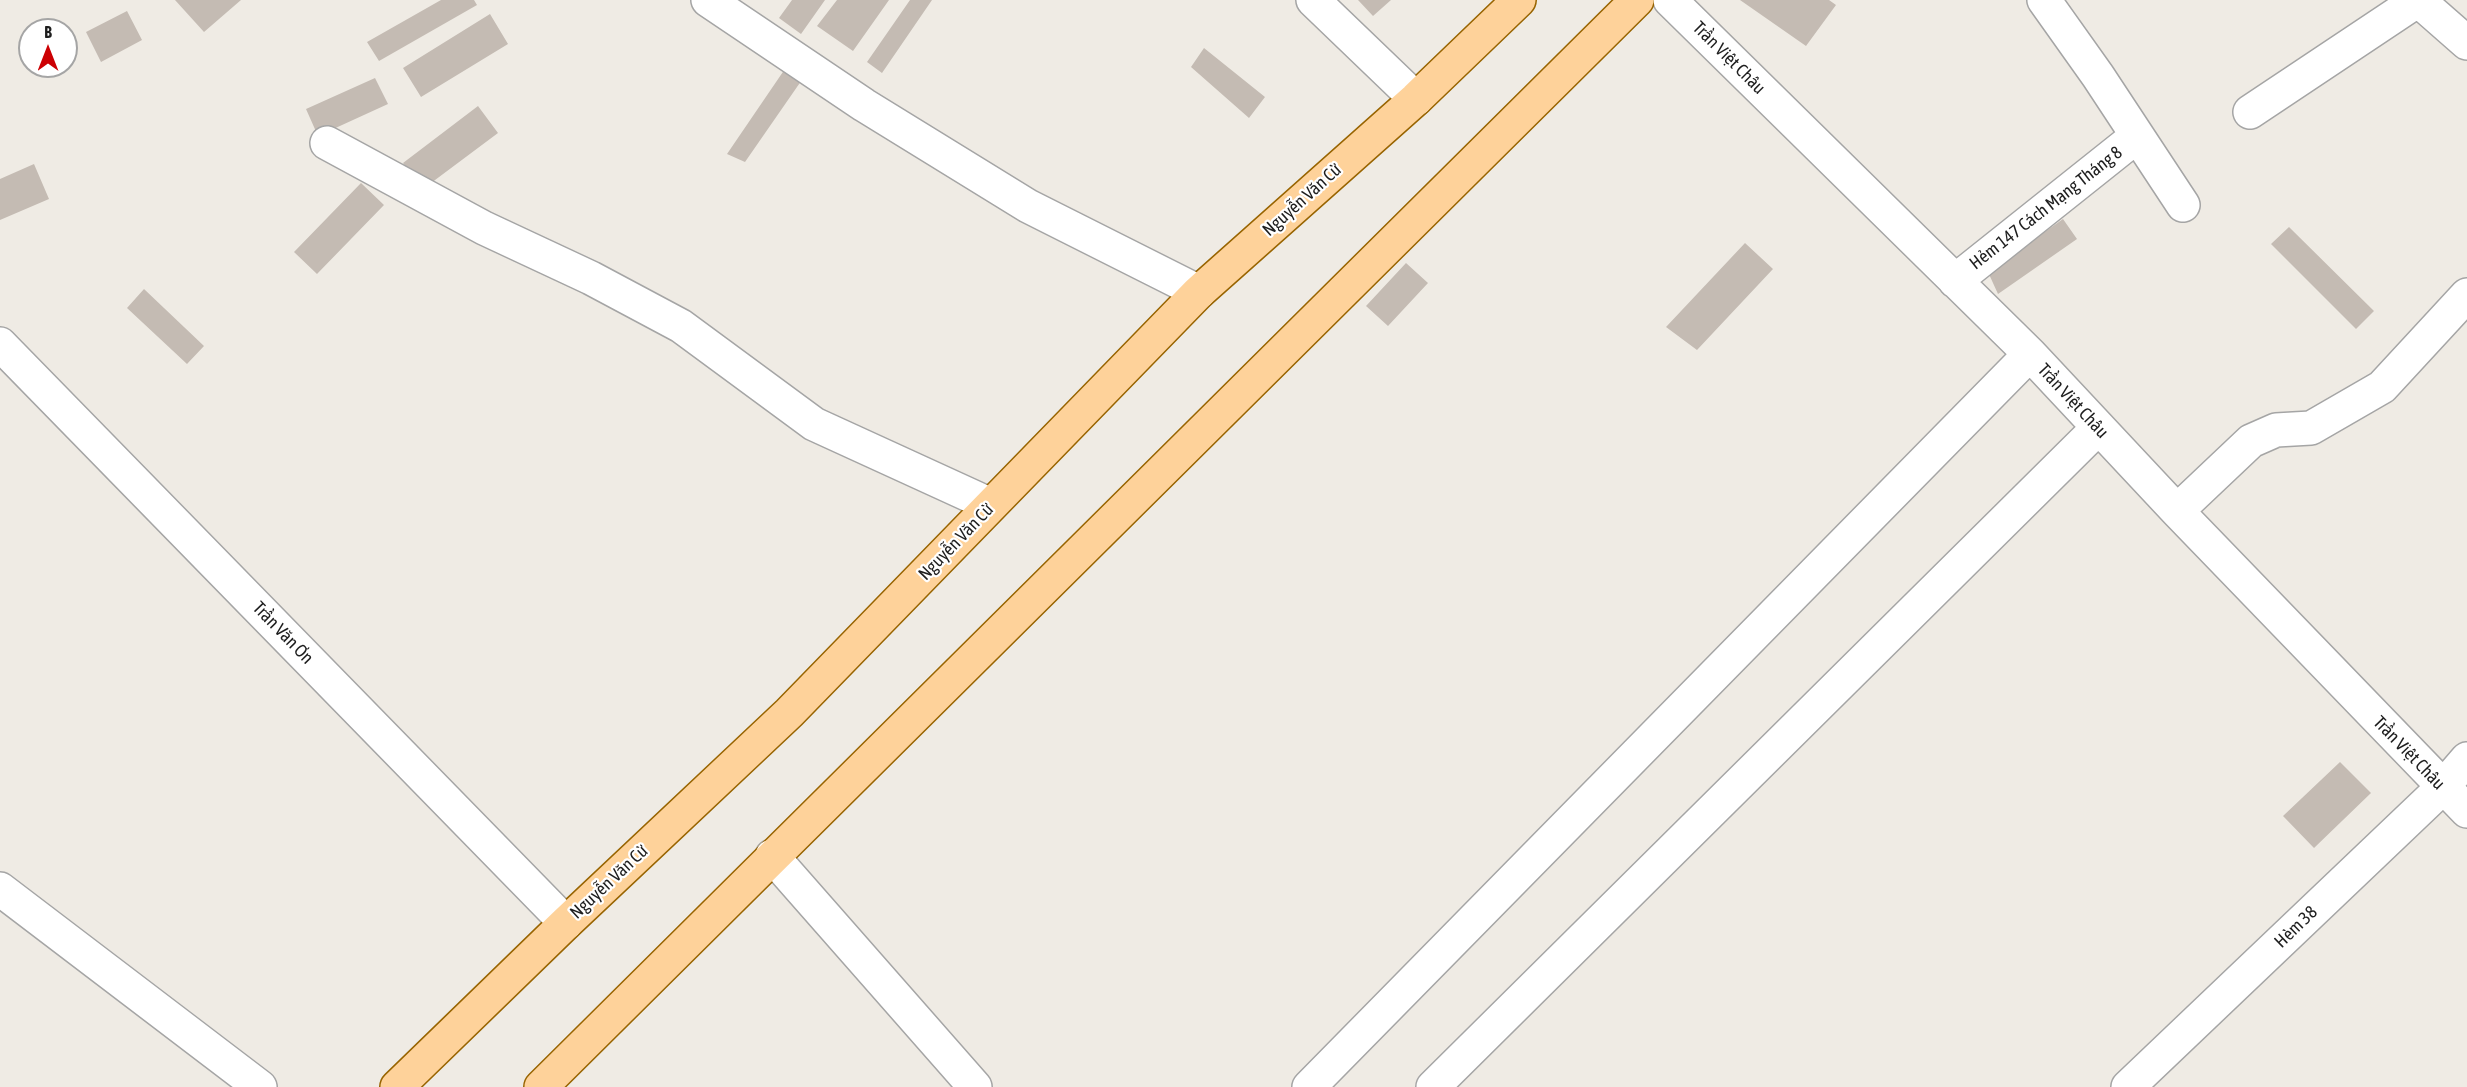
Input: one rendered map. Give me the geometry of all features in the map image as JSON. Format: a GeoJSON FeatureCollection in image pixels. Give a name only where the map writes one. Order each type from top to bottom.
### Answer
{"type":"FeatureCollection","features":[{"type":"Feature","properties":{"kind":"main road","name":"Nguyễn Văn Cừ"},"geometry":{"type":"LineString","coordinates":[[397,1087],[566,923],[789,713],[1199,292],[1416,99],[1519,0]]}},
{"type":"Feature","properties":{"kind":"main road"},"geometry":{"type":"LineString","coordinates":[[542,1087],[772,856],[1637,0]]}},
{"type":"Feature","properties":{"kind":"street"},"geometry":{"type":"LineString","coordinates":[[708,0],[864,105],[1028,206],[1199,292]]}},
{"type":"Feature","properties":{"kind":"street"},"geometry":{"type":"LineString","coordinates":[[1313,0],[1416,99]]}},
{"type":"Feature","properties":{"kind":"street","name":"Trần Việt Châu"},"geometry":{"type":"LineString","coordinates":[[1670,0],[2030,354],[2177,511],[2457,771],[2467,811]]}},
{"type":"Feature","properties":{"kind":"street","name":"Hẻm 147 Cách Mạng Tháng 8"},"geometry":{"type":"LineString","coordinates":[[2044,0],[2183,205]]}},
{"type":"Feature","properties":{"kind":"street"},"geometry":{"type":"LineString","coordinates":[[2250,112],[2418,0],[2467,43]]}},
{"type":"Feature","properties":{"kind":"street","name":"Hẻm 147 Cách Mạng Tháng 8"},"geometry":{"type":"LineString","coordinates":[[1955,281],[2137,136]]}},
{"type":"Feature","properties":{"kind":"street"},"geometry":{"type":"LineString","coordinates":[[327,143],[484,228],[591,278],[681,326],[814,424],[992,505]]}},
{"type":"Feature","properties":{"kind":"street"},"geometry":{"type":"LineString","coordinates":[[2177,511],[2251,441],[2276,430],[2311,428],[2382,387],[2467,295]]}},
{"type":"Feature","properties":{"kind":"street","name":"Trần Văn Ơn"},"geometry":{"type":"LineString","coordinates":[[0,344],[566,923]]}},
{"type":"Feature","properties":{"kind":"street"},"geometry":{"type":"LineString","coordinates":[[1309,1087],[2030,354]]}},
{"type":"Feature","properties":{"kind":"street"},"geometry":{"type":"LineString","coordinates":[[1433,1087],[2098,428]]}},
{"type":"Feature","properties":{"kind":"street","name":"Hèm 38"},"geometry":{"type":"LineString","coordinates":[[2128,1087],[2457,771]]}},
{"type":"Feature","properties":{"kind":"street"},"geometry":{"type":"LineString","coordinates":[[772,856],[975,1087]]}},
{"type":"Feature","properties":{"kind":"street"},"geometry":{"type":"LineString","coordinates":[[0,889],[260,1087]]}},
{"type":"Feature","properties":{"kind":"building"},"geometry":{"type":"Polygon","coordinates":[[[175,0],[241,0],[204,32],[175,0]]]}},
{"type":"Feature","properties":{"kind":"building"},"geometry":{"type":"Polygon","coordinates":[[[441,0],[474,0],[477,5],[379,61],[367,42],[441,0]]]}},
{"type":"Feature","properties":{"kind":"building"},"geometry":{"type":"Polygon","coordinates":[[[792,0],[825,0],[801,34],[779,18],[792,0]]]}},
{"type":"Feature","properties":{"kind":"building"},"geometry":{"type":"Polygon","coordinates":[[[837,0],[889,0],[853,51],[817,26],[837,0]]]}},
{"type":"Feature","properties":{"kind":"building"},"geometry":{"type":"Polygon","coordinates":[[[910,0],[932,0],[882,73],[867,62],[910,0]]]}},
{"type":"Feature","properties":{"kind":"building"},"geometry":{"type":"Polygon","coordinates":[[[1358,0],[1391,0],[1373,16],[1358,0]]]}},
{"type":"Feature","properties":{"kind":"building"},"geometry":{"type":"Polygon","coordinates":[[[1740,0],[1829,0],[1836,5],[1806,46],[1740,0]]]}},
{"type":"Feature","properties":{"kind":"building"},"geometry":{"type":"Polygon","coordinates":[[[127,11],[142,40],[101,62],[86,32],[127,11]]]}},
{"type":"Feature","properties":{"kind":"building"},"geometry":{"type":"Polygon","coordinates":[[[490,14],[508,44],[421,97],[403,68],[490,14]]]}},
{"type":"Feature","properties":{"kind":"building"},"geometry":{"type":"Polygon","coordinates":[[[1204,48],[1265,97],[1249,118],[1191,67],[1204,48]]]}},
{"type":"Feature","properties":{"kind":"building"},"geometry":{"type":"Polygon","coordinates":[[[789,63],[806,74],[745,162],[727,154],[789,63]]]}},
{"type":"Feature","properties":{"kind":"building"},"geometry":{"type":"Polygon","coordinates":[[[375,78],[388,104],[318,136],[306,109],[375,78]]]}},
{"type":"Feature","properties":{"kind":"building"},"geometry":{"type":"Polygon","coordinates":[[[478,106],[498,133],[423,189],[403,163],[478,106]]]}},
{"type":"Feature","properties":{"kind":"building"},"geometry":{"type":"Polygon","coordinates":[[[34,164],[49,199],[0,220],[0,179],[34,164]]]}},
{"type":"Feature","properties":{"kind":"building"},"geometry":{"type":"Polygon","coordinates":[[[361,183],[384,205],[317,274],[294,252],[361,183]]]}},
{"type":"Feature","properties":{"kind":"building"},"geometry":{"type":"Polygon","coordinates":[[[2063,219],[2077,239],[1998,294],[1988,272],[2063,219]]]}},
{"type":"Feature","properties":{"kind":"building"},"geometry":{"type":"Polygon","coordinates":[[[2289,227],[2374,311],[2356,329],[2271,244],[2289,227]]]}},
{"type":"Feature","properties":{"kind":"building"},"geometry":{"type":"Polygon","coordinates":[[[1745,243],[1773,269],[1697,350],[1666,327],[1745,243]]]}},
{"type":"Feature","properties":{"kind":"building"},"geometry":{"type":"Polygon","coordinates":[[[1406,263],[1428,283],[1388,326],[1366,306],[1406,263]]]}},
{"type":"Feature","properties":{"kind":"building"},"geometry":{"type":"Polygon","coordinates":[[[144,289],[204,346],[187,364],[127,308],[144,289]]]}},
{"type":"Feature","properties":{"kind":"building"},"geometry":{"type":"Polygon","coordinates":[[[2340,762],[2371,793],[2314,848],[2283,816],[2340,762]]]}}]}
